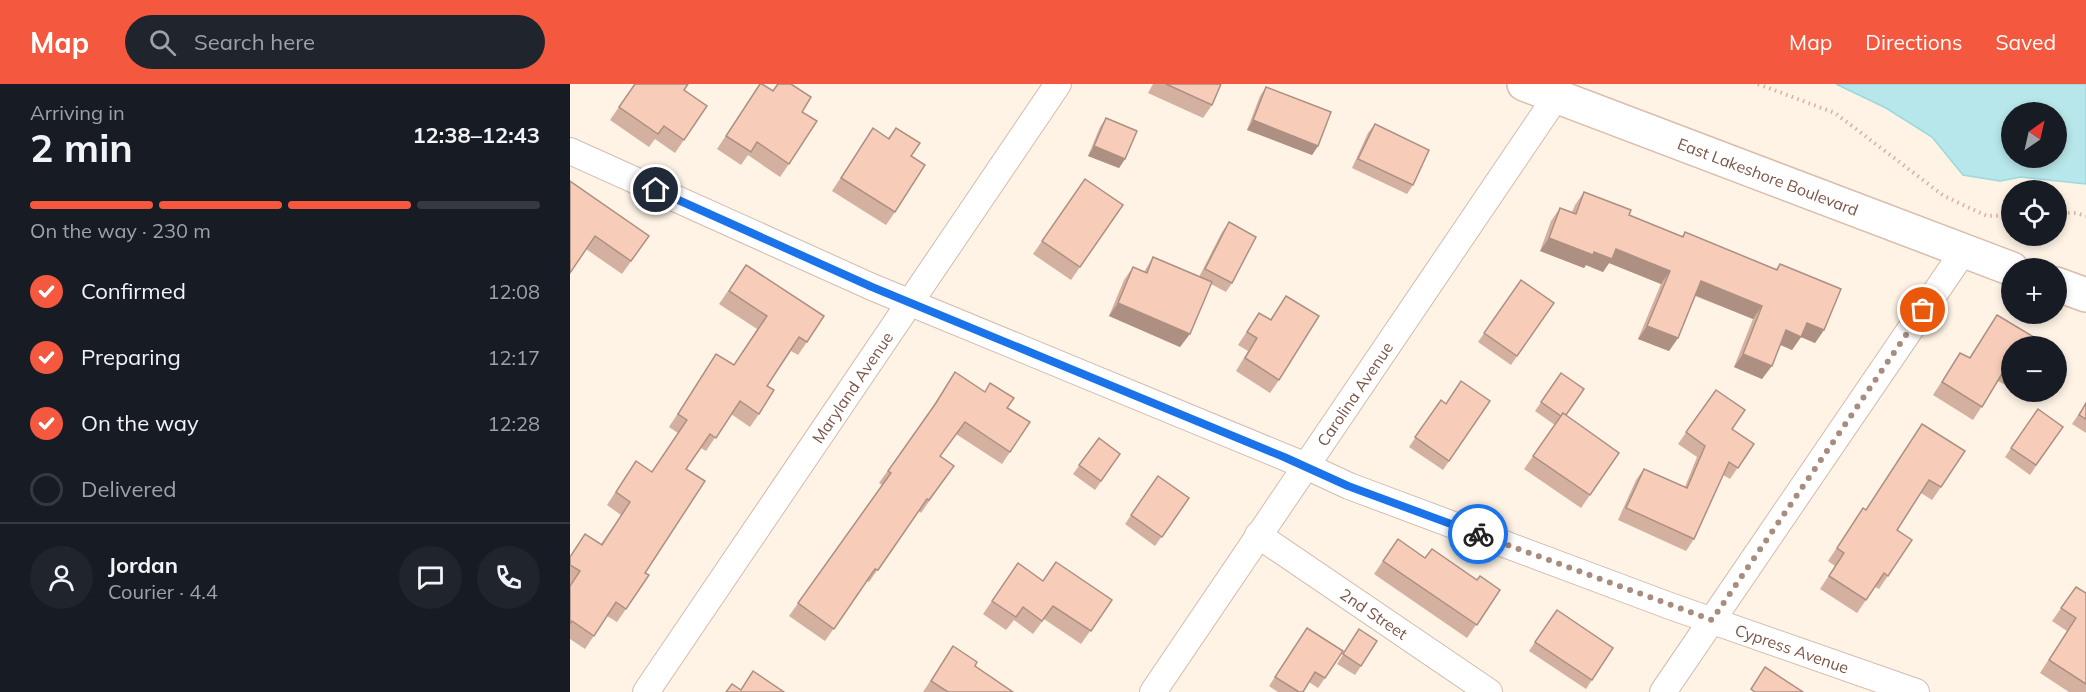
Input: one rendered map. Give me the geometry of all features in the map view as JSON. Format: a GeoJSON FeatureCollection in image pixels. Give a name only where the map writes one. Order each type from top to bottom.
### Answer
{"type":"FeatureCollection","features":[{"type":"Feature","properties":{"kind":"street","name":"Maryland Avenue"},"geometry":{"type":"LineString","coordinates":[[646,692],[1058,84]]}},
{"type":"Feature","properties":{"kind":"street","name":"East Lakeshore Boulevard"},"geometry":{"type":"LineString","coordinates":[[1524,84],[2001,265]]}},
{"type":"Feature","properties":{"kind":"street","name":"Carolina Avenue"},"geometry":{"type":"LineString","coordinates":[[1153,692],[1556,97]]}},
{"type":"Feature","properties":{"kind":"street","name":"Cypress Avenue"},"geometry":{"type":"LineString","coordinates":[[570,151],[872,287],[1306,466],[1348,486],[1712,620],[1916,692]]}},
{"type":"Feature","properties":{"kind":"street"},"geometry":{"type":"LineString","coordinates":[[1663,692],[1963,252]]}},
{"type":"Feature","properties":{"kind":"street"},"geometry":{"type":"LineString","coordinates":[[2067,288],[2086,295]]}},
{"type":"Feature","properties":{"kind":"street","name":"2nd Street"},"geometry":{"type":"LineString","coordinates":[[1258,535],[1489,692]]}},
{"type":"Feature","properties":{"kind":"path"},"geometry":{"type":"LineString","coordinates":[[1758,84],[1835,113],[1944,196],[1987,216],[2001,215]]}},
{"type":"Feature","properties":{"kind":"path"},"geometry":{"type":"LineString","coordinates":[[2067,213],[2086,216]]}},
{"type":"Feature","properties":{"kind":"water"},"geometry":{"type":"Polygon","coordinates":[[[1836,84],[2086,84],[2086,184],[2067,182],[2067,180],[2021,177],[2000,181],[1963,175],[1932,137],[1886,108],[1836,84]]]}},
{"type":"Feature","properties":{"kind":"building"},"geometry":{"type":"Polygon","coordinates":[[[635,84],[688,84],[684,90],[707,106],[684,140],[664,126],[658,134],[619,107],[635,84]]]}},
{"type":"Feature","properties":{"kind":"building"},"geometry":{"type":"Polygon","coordinates":[[[760,84],[773,91],[778,84],[791,84],[811,97],[802,112],[817,121],[789,164],[757,142],[751,152],[726,136],[760,84]]]}},
{"type":"Feature","properties":{"kind":"building"},"geometry":{"type":"Polygon","coordinates":[[[1166,84],[1221,84],[1212,105],[1166,84]]]}},
{"type":"Feature","properties":{"kind":"building"},"geometry":{"type":"Polygon","coordinates":[[[1266,87],[1331,112],[1318,146],[1253,120],[1266,87]]]}},
{"type":"Feature","properties":{"kind":"building"},"geometry":{"type":"Polygon","coordinates":[[[1106,118],[1137,131],[1125,159],[1094,146],[1106,118]]]}},
{"type":"Feature","properties":{"kind":"building"},"geometry":{"type":"Polygon","coordinates":[[[1375,124],[1429,150],[1413,185],[1358,159],[1375,124]]]}},
{"type":"Feature","properties":{"kind":"building"},"geometry":{"type":"Polygon","coordinates":[[[873,128],[889,139],[896,128],[920,143],[911,156],[925,165],[895,212],[841,178],[873,128]]]}},
{"type":"Feature","properties":{"kind":"building"},"geometry":{"type":"Polygon","coordinates":[[[1085,179],[1123,205],[1080,267],[1042,241],[1085,179]]]}},
{"type":"Feature","properties":{"kind":"building"},"geometry":{"type":"Polygon","coordinates":[[[570,181],[649,236],[631,261],[595,236],[570,273],[570,181]]]}},
{"type":"Feature","properties":{"kind":"building"},"geometry":{"type":"Polygon","coordinates":[[[1584,192],[1631,210],[1629,215],[1683,237],[1685,232],[1777,270],[1780,264],[1841,289],[1824,330],[1807,323],[1801,337],[1786,330],[1772,366],[1743,354],[1762,306],[1701,281],[1678,338],[1647,326],[1670,271],[1616,249],[1612,259],[1594,252],[1593,255],[1549,238],[1560,208],[1576,214],[1584,192]]]}},
{"type":"Feature","properties":{"kind":"building"},"geometry":{"type":"Polygon","coordinates":[[[1229,222],[1256,237],[1232,283],[1205,269],[1229,222]]]}},
{"type":"Feature","properties":{"kind":"building"},"geometry":{"type":"Polygon","coordinates":[[[1153,257],[1212,282],[1190,334],[1118,303],[1133,267],[1147,273],[1153,257]]]}},
{"type":"Feature","properties":{"kind":"building"},"geometry":{"type":"Polygon","coordinates":[[[746,265],[824,316],[807,342],[799,337],[767,386],[774,390],[759,414],[740,401],[716,438],[710,434],[686,469],[705,481],[645,573],[649,575],[626,609],[616,602],[594,636],[572,621],[570,624],[570,586],[580,571],[570,565],[570,557],[585,534],[602,545],[630,502],[616,492],[636,461],[652,472],[687,420],[678,414],[716,354],[734,365],[767,316],[729,291],[746,265]]]}},
{"type":"Feature","properties":{"kind":"building"},"geometry":{"type":"Polygon","coordinates":[[[1521,280],[1554,303],[1517,356],[1484,333],[1521,280]]]}},
{"type":"Feature","properties":{"kind":"building"},"geometry":{"type":"Polygon","coordinates":[[[1286,296],[1319,316],[1279,380],[1245,358],[1257,338],[1247,332],[1259,313],[1271,320],[1286,296]]]}},
{"type":"Feature","properties":{"kind":"building"},"geometry":{"type":"Polygon","coordinates":[[[1997,315],[2001,317],[2001,324],[2012,324],[2032,336],[2001,336],[2001,375],[1982,407],[1942,382],[1960,353],[1970,358],[1997,315]]]}},
{"type":"Feature","properties":{"kind":"building"},"geometry":{"type":"Polygon","coordinates":[[[955,372],[985,392],[990,383],[1014,398],[1007,408],[1030,422],[1010,452],[965,422],[940,456],[954,466],[929,500],[927,499],[878,570],[875,569],[834,629],[798,603],[891,473],[888,471],[955,372]]]}},
{"type":"Feature","properties":{"kind":"building"},"geometry":{"type":"Polygon","coordinates":[[[1561,373],[1584,389],[1566,415],[1563,413],[1561,416],[1541,402],[1561,373]]]}},
{"type":"Feature","properties":{"kind":"building"},"geometry":{"type":"Polygon","coordinates":[[[1461,381],[1490,401],[1449,461],[1415,437],[1441,400],[1446,404],[1461,381]]]}},
{"type":"Feature","properties":{"kind":"building"},"geometry":{"type":"Polygon","coordinates":[[[1716,390],[1745,410],[1732,429],[1754,444],[1738,468],[1729,462],[1694,539],[1626,508],[1644,469],[1687,488],[1705,446],[1686,432],[1716,390]]]}},
{"type":"Feature","properties":{"kind":"building"},"geometry":{"type":"Polygon","coordinates":[[[2086,403],[2086,419],[2079,415],[2086,403]]]}},
{"type":"Feature","properties":{"kind":"building"},"geometry":{"type":"Polygon","coordinates":[[[2038,409],[2063,427],[2036,465],[2011,448],[2038,409]]]}},
{"type":"Feature","properties":{"kind":"building"},"geometry":{"type":"Polygon","coordinates":[[[1563,413],[1619,453],[1590,495],[1533,456],[1563,413]]]}},
{"type":"Feature","properties":{"kind":"building"},"geometry":{"type":"Polygon","coordinates":[[[1922,424],[1965,451],[1941,487],[1929,480],[1897,530],[1912,540],[1888,576],[1884,573],[1866,600],[1829,576],[1844,553],[1837,548],[1863,508],[1866,510],[1922,424]]]}},
{"type":"Feature","properties":{"kind":"building"},"geometry":{"type":"Polygon","coordinates":[[[1099,438],[1120,454],[1101,481],[1079,465],[1099,438]]]}},
{"type":"Feature","properties":{"kind":"building"},"geometry":{"type":"Polygon","coordinates":[[[1158,476],[1189,498],[1162,537],[1131,515],[1158,476]]]}},
{"type":"Feature","properties":{"kind":"building"},"geometry":{"type":"Polygon","coordinates":[[[1398,539],[1425,558],[1432,549],[1477,580],[1480,576],[1500,590],[1477,625],[1383,561],[1398,539]]]}},
{"type":"Feature","properties":{"kind":"building"},"geometry":{"type":"Polygon","coordinates":[[[1056,562],[1112,600],[1091,631],[1053,606],[1042,621],[1023,607],[1016,617],[992,601],[1018,563],[1043,581],[1056,562]]]}},
{"type":"Feature","properties":{"kind":"building"},"geometry":{"type":"Polygon","coordinates":[[[2076,587],[2086,593],[2086,684],[2049,660],[2076,618],[2061,608],[2076,587]]]}},
{"type":"Feature","properties":{"kind":"building"},"geometry":{"type":"Polygon","coordinates":[[[1557,610],[1613,648],[1592,680],[1535,642],[1557,610]]]}},
{"type":"Feature","properties":{"kind":"building"},"geometry":{"type":"Polygon","coordinates":[[[1307,628],[1343,651],[1325,678],[1315,672],[1303,692],[1299,692],[1275,677],[1307,628]]]}},
{"type":"Feature","properties":{"kind":"building"},"geometry":{"type":"Polygon","coordinates":[[[1359,629],[1377,641],[1361,666],[1343,654],[1359,629]]]}},
{"type":"Feature","properties":{"kind":"building"},"geometry":{"type":"Polygon","coordinates":[[[953,646],[977,662],[975,666],[1013,692],[948,692],[931,681],[953,646]]]}},
{"type":"Feature","properties":{"kind":"building"},"geometry":{"type":"Polygon","coordinates":[[[1765,667],[1803,692],[1755,692],[1751,689],[1765,667]]]}},
{"type":"Feature","properties":{"kind":"building"},"geometry":{"type":"Polygon","coordinates":[[[753,671],[784,692],[726,692],[732,684],[741,690],[753,671]]]}},
{"type":"Feature","properties":{"kind":"way so far"},"geometry":{"type":"LineString","coordinates":[[1478,534],[1712,620],[1923,310]]}},
{"type":"Feature","properties":{"kind":"route"},"geometry":{"type":"LineString","coordinates":[[656,190],[872,287],[1306,466],[1348,486],[1478,534]]}}]}
